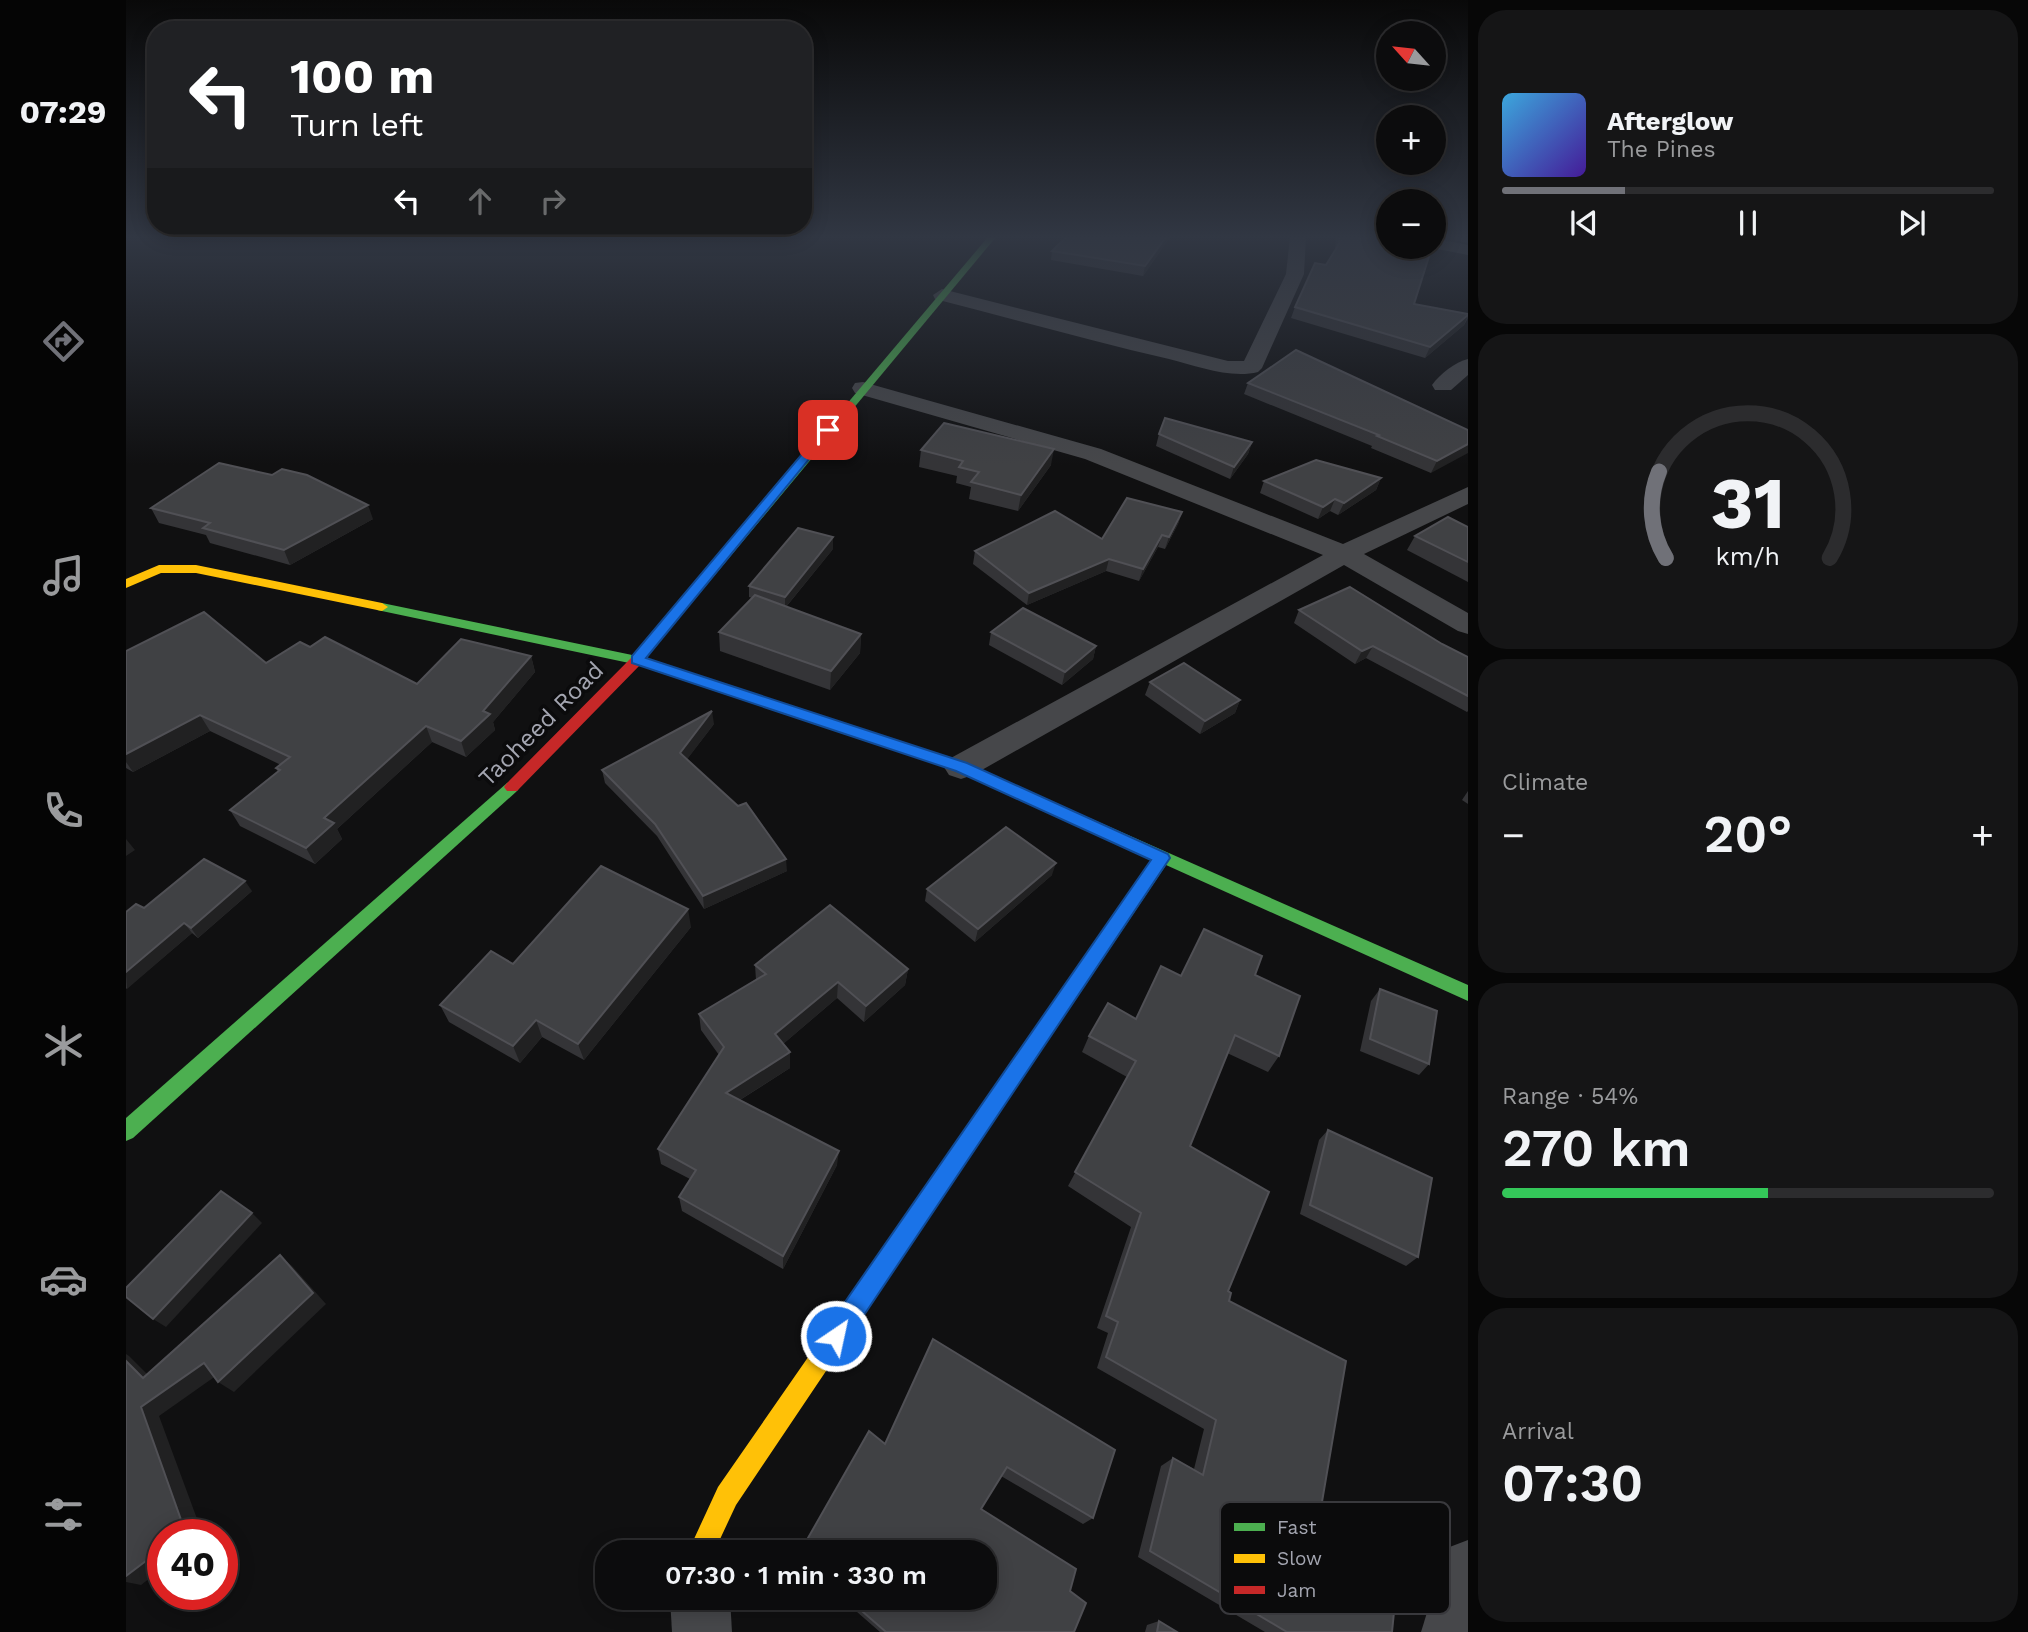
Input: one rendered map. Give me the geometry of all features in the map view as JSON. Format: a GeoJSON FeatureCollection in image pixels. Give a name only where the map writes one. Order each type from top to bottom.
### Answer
{"type":"FeatureCollection","features":[{"type":"Feature","properties":{"kind":"street","name":"Taoheed Road"},"geometry":{"type":"LineString","coordinates":[[126,1131],[535,766],[637,660],[927,313]]}},
{"type":"Feature","properties":{"kind":"street"},"geometry":{"type":"LineString","coordinates":[[1012,313],[1228,367],[1251,368],[1277,313]]}},
{"type":"Feature","properties":{"kind":"street"},"geometry":{"type":"LineString","coordinates":[[1443,384],[1468,365]]}},
{"type":"Feature","properties":{"kind":"street"},"geometry":{"type":"LineString","coordinates":[[863,388],[1093,454],[1344,554],[1468,625]]}},
{"type":"Feature","properties":{"kind":"street"},"geometry":{"type":"LineString","coordinates":[[961,767],[1344,554],[1468,494]]}},
{"type":"Feature","properties":{"kind":"street"},"geometry":{"type":"LineString","coordinates":[[126,584],[159,569],[196,569],[637,660],[961,767],[1468,993]]}},
{"type":"Feature","properties":{"kind":"street"},"geometry":{"type":"LineString","coordinates":[[707,1540],[727,1496],[1162,858]]}},
{"type":"Feature","properties":{"kind":"street"},"geometry":{"type":"LineString","coordinates":[[1451,1632],[1468,1569]]}},
{"type":"Feature","properties":{"kind":"street"},"geometry":{"type":"LineString","coordinates":[[701,1610],[702,1632]]}},
{"type":"Feature","properties":{"kind":"building"},"geometry":{"type":"Polygon","coordinates":[[[1316,313],[1463,313],[1468,315],[1430,347],[1316,313]]]}},
{"type":"Feature","properties":{"kind":"building"},"geometry":{"type":"Polygon","coordinates":[[[1296,350],[1468,430],[1468,444],[1437,461],[1248,383],[1296,350]]]}},
{"type":"Feature","properties":{"kind":"building"},"geometry":{"type":"Polygon","coordinates":[[[1165,418],[1252,442],[1234,467],[1159,434],[1165,418]]]}},
{"type":"Feature","properties":{"kind":"building"},"geometry":{"type":"Polygon","coordinates":[[[944,423],[1054,449],[1021,495],[971,482],[979,472],[959,467],[963,461],[921,450],[944,423]]]}},
{"type":"Feature","properties":{"kind":"building"},"geometry":{"type":"Polygon","coordinates":[[[1316,460],[1381,478],[1344,503],[1335,499],[1323,507],[1264,481],[1316,460]]]}},
{"type":"Feature","properties":{"kind":"building"},"geometry":{"type":"Polygon","coordinates":[[[219,463],[272,475],[282,469],[307,475],[368,505],[284,550],[203,528],[210,523],[151,508],[219,463]]]}},
{"type":"Feature","properties":{"kind":"building"},"geometry":{"type":"Polygon","coordinates":[[[1127,498],[1182,512],[1169,537],[1162,535],[1143,569],[1109,559],[1029,593],[975,551],[1055,511],[1102,539],[1127,498]]]}},
{"type":"Feature","properties":{"kind":"building"},"geometry":{"type":"Polygon","coordinates":[[[1448,517],[1468,527],[1468,562],[1415,536],[1448,517]]]}},
{"type":"Feature","properties":{"kind":"building"},"geometry":{"type":"Polygon","coordinates":[[[798,528],[833,537],[785,597],[749,586],[798,528]]]}},
{"type":"Feature","properties":{"kind":"building"},"geometry":{"type":"Polygon","coordinates":[[[1350,587],[1468,657],[1468,696],[1373,646],[1362,651],[1299,610],[1350,587]]]}},
{"type":"Feature","properties":{"kind":"building"},"geometry":{"type":"Polygon","coordinates":[[[755,595],[861,634],[831,671],[719,632],[755,595]]]}},
{"type":"Feature","properties":{"kind":"building"},"geometry":{"type":"Polygon","coordinates":[[[1023,608],[1096,646],[1065,672],[991,632],[1023,608]]]}},
{"type":"Feature","properties":{"kind":"building"},"geometry":{"type":"Polygon","coordinates":[[[204,612],[266,663],[300,642],[310,647],[325,637],[417,684],[461,639],[531,656],[483,711],[490,714],[461,741],[426,726],[324,818],[334,823],[306,848],[230,810],[280,770],[276,768],[290,757],[200,715],[126,754],[126,651],[204,612]]]}},
{"type":"Feature","properties":{"kind":"building"},"geometry":{"type":"Polygon","coordinates":[[[1184,663],[1240,700],[1205,721],[1150,682],[1184,663]]]}},
{"type":"Feature","properties":{"kind":"building"},"geometry":{"type":"Polygon","coordinates":[[[712,711],[680,753],[738,806],[746,803],[786,859],[703,896],[655,824],[602,770],[712,711]]]}},
{"type":"Feature","properties":{"kind":"building"},"geometry":{"type":"Polygon","coordinates":[[[1006,827],[1056,863],[978,929],[927,889],[1006,827]]]}},
{"type":"Feature","properties":{"kind":"building"},"geometry":{"type":"Polygon","coordinates":[[[204,859],[245,881],[191,928],[184,923],[126,972],[126,912],[136,904],[144,908],[204,859]]]}},
{"type":"Feature","properties":{"kind":"building"},"geometry":{"type":"Polygon","coordinates":[[[601,866],[688,909],[578,1044],[536,1020],[513,1046],[440,1005],[491,951],[513,964],[601,866]]]}},
{"type":"Feature","properties":{"kind":"building"},"geometry":{"type":"Polygon","coordinates":[[[830,905],[908,969],[866,1006],[838,982],[775,1034],[790,1052],[726,1093],[839,1151],[783,1256],[679,1197],[696,1170],[658,1149],[724,1047],[699,1014],[766,974],[755,965],[830,905]]]}},
{"type":"Feature","properties":{"kind":"building"},"geometry":{"type":"Polygon","coordinates":[[[1204,929],[1262,956],[1255,975],[1300,996],[1279,1056],[1235,1035],[1190,1146],[1269,1192],[1228,1291],[1231,1293],[1229,1301],[1346,1361],[1322,1502],[1220,1502],[1220,1592],[1150,1551],[1173,1458],[1203,1475],[1216,1420],[1106,1357],[1118,1322],[1106,1316],[1141,1213],[1075,1172],[1136,1061],[1089,1036],[1108,1003],[1136,1019],[1161,966],[1181,976],[1204,929]]]}},
{"type":"Feature","properties":{"kind":"building"},"geometry":{"type":"Polygon","coordinates":[[[1380,989],[1437,1011],[1429,1064],[1370,1039],[1380,989]]]}},
{"type":"Feature","properties":{"kind":"building"},"geometry":{"type":"Polygon","coordinates":[[[1328,1130],[1432,1178],[1418,1257],[1310,1205],[1328,1130]]]}},
{"type":"Feature","properties":{"kind":"building"},"geometry":{"type":"Polygon","coordinates":[[[221,1191],[252,1213],[153,1319],[126,1297],[126,1288],[221,1191]]]}},
{"type":"Feature","properties":{"kind":"building"},"geometry":{"type":"Polygon","coordinates":[[[280,1255],[313,1293],[218,1382],[204,1363],[141,1407],[181,1519],[147,1519],[147,1560],[126,1576],[126,1361],[143,1378],[280,1255]]]}},
{"type":"Feature","properties":{"kind":"building"},"geometry":{"type":"Polygon","coordinates":[[[933,1339],[1115,1450],[1093,1518],[1007,1467],[981,1509],[1076,1569],[1070,1591],[1086,1603],[1074,1632],[886,1632],[861,1610],[997,1610],[997,1540],[807,1540],[869,1431],[885,1444],[933,1339]]]}},
{"type":"Feature","properties":{"kind":"building"},"geometry":{"type":"Polygon","coordinates":[[[1257,1614],[1394,1614],[1392,1632],[1287,1632],[1257,1614]]]}},
{"type":"Feature","properties":{"kind":"building"},"geometry":{"type":"Polygon","coordinates":[[[1159,1621],[1177,1632],[1157,1632],[1159,1621]]]}},
{"type":"Feature","properties":{"kind":"traffic: fast"},"geometry":{"type":"LineString","coordinates":[[690,597],[928,313]]}},
{"type":"Feature","properties":{"kind":"traffic: fast"},"geometry":{"type":"LineString","coordinates":[[382,607],[637,660],[873,738]]}},
{"type":"Feature","properties":{"kind":"traffic: fast"},"geometry":{"type":"LineString","coordinates":[[126,1131],[512,787]]}},
{"type":"Feature","properties":{"kind":"traffic: fast"},"geometry":{"type":"LineString","coordinates":[[1026,796],[1468,993]]}},
{"type":"Feature","properties":{"kind":"traffic: fast"},"geometry":{"type":"LineString","coordinates":[[936,1190],[1162,858]]}},
{"type":"Feature","properties":{"kind":"traffic: slow"},"geometry":{"type":"LineString","coordinates":[[126,584],[159,569],[196,569],[382,607]]}},
{"type":"Feature","properties":{"kind":"traffic: slow"},"geometry":{"type":"LineString","coordinates":[[707,1540],[727,1496],[936,1190]]}},
{"type":"Feature","properties":{"kind":"traffic: jam"},"geometry":{"type":"LineString","coordinates":[[512,787],[637,660],[690,597]]}},
{"type":"Feature","properties":{"kind":"traffic: jam"},"geometry":{"type":"LineString","coordinates":[[873,738],[961,767],[1026,796]]}},
{"type":"Feature","properties":{"kind":"route"},"geometry":{"type":"LineString","coordinates":[[828,430],[637,660],[961,767],[1162,858],[836,1336]]}}]}
